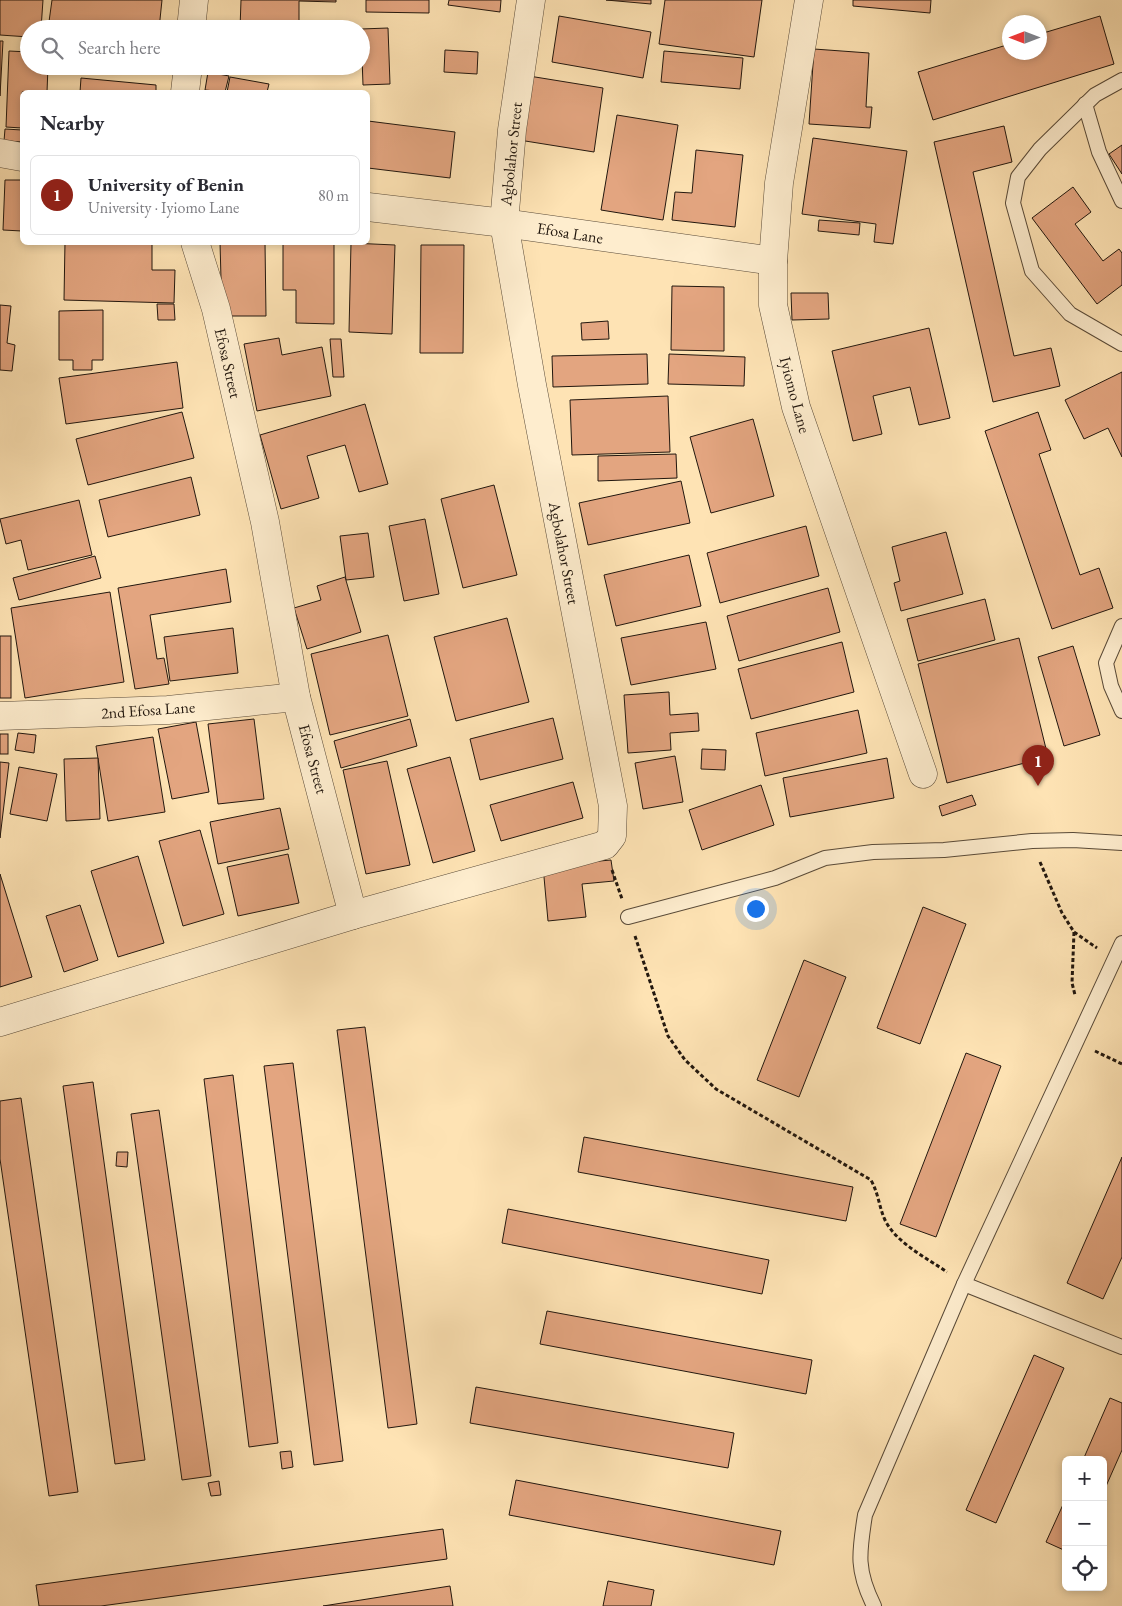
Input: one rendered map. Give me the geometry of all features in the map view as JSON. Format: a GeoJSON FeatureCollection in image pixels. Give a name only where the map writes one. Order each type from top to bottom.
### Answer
{"type":"FeatureCollection","features":[{"type":"Feature","properties":{"kind":"street"},"geometry":{"type":"LineString","coordinates":[[192,20],[194,0]]}},
{"type":"Feature","properties":{"kind":"street","name":"Agbolahor Street"},"geometry":{"type":"LineString","coordinates":[[531,0],[512,130],[504,223],[532,385],[613,806],[612,836],[606,845]]}},
{"type":"Feature","properties":{"kind":"street","name":"Iyiomo Lane"},"geometry":{"type":"LineString","coordinates":[[809,0],[779,183],[773,261],[773,305],[796,407],[923,774]]}},
{"type":"Feature","properties":{"kind":"street"},"geometry":{"type":"LineString","coordinates":[[185,90],[187,75]]}},
{"type":"Feature","properties":{"kind":"street"},"geometry":{"type":"LineString","coordinates":[[0,153],[20,157]]}},
{"type":"Feature","properties":{"kind":"street","name":"Efosa Lane"},"geometry":{"type":"LineString","coordinates":[[370,207],[504,223],[773,261]]}},
{"type":"Feature","properties":{"kind":"street","name":"Efosa Street"},"geometry":{"type":"LineString","coordinates":[[196,245],[216,309],[265,522],[296,697],[353,915]]}},
{"type":"Feature","properties":{"kind":"street","name":"2nd Efosa Lane"},"geometry":{"type":"LineString","coordinates":[[0,716],[168,710],[296,697]]}},
{"type":"Feature","properties":{"kind":"street"},"geometry":{"type":"LineString","coordinates":[[0,1022],[353,915],[606,845]]}},
{"type":"Feature","properties":{"kind":"lane"},"geometry":{"type":"LineString","coordinates":[[1122,80],[1095,95],[1040,149],[1018,177],[1013,203],[1032,271],[1070,314],[1122,344]]}},
{"type":"Feature","properties":{"kind":"lane"},"geometry":{"type":"LineString","coordinates":[[1085,104],[1099,152],[1122,200]]}},
{"type":"Feature","properties":{"kind":"lane"},"geometry":{"type":"LineString","coordinates":[[1122,626],[1106,663],[1111,686],[1122,712]]}},
{"type":"Feature","properties":{"kind":"lane"},"geometry":{"type":"LineString","coordinates":[[628,917],[775,878],[825,858],[873,852],[944,850],[1032,842],[1073,840],[1122,843]]}},
{"type":"Feature","properties":{"kind":"lane"},"geometry":{"type":"LineString","coordinates":[[874,1606],[865,1587],[858,1556],[865,1515],[964,1284],[1122,943]]}},
{"type":"Feature","properties":{"kind":"lane"},"geometry":{"type":"LineString","coordinates":[[964,1284],[1122,1348]]}},
{"type":"Feature","properties":{"kind":"path"},"geometry":{"type":"LineString","coordinates":[[1032,842],[1056,900],[1074,932],[1114,959]]}},
{"type":"Feature","properties":{"kind":"path"},"geometry":{"type":"LineString","coordinates":[[606,845],[668,1036],[686,1060],[716,1089],[871,1180],[879,1194],[885,1221],[901,1240],[964,1284]]}},
{"type":"Feature","properties":{"kind":"path"},"geometry":{"type":"LineString","coordinates":[[1074,932],[1072,984],[1086,1022]]}},
{"type":"Feature","properties":{"kind":"path"},"geometry":{"type":"LineString","coordinates":[[1076,1042],[1122,1064]]}},
{"type":"Feature","properties":{"kind":"building"},"geometry":{"type":"Polygon","coordinates":[[[0,0],[43,0],[42,20],[20,20],[20,36],[0,35],[0,0]]]}},
{"type":"Feature","properties":{"kind":"building"},"geometry":{"type":"Polygon","coordinates":[[[52,0],[162,0],[160,20],[49,20],[52,0]]]}},
{"type":"Feature","properties":{"kind":"building"},"geometry":{"type":"Polygon","coordinates":[[[241,0],[336,0],[336,2],[299,1],[299,20],[240,20],[241,0]]]}},
{"type":"Feature","properties":{"kind":"building"},"geometry":{"type":"Polygon","coordinates":[[[366,0],[429,0],[429,13],[366,12],[366,0]]]}},
{"type":"Feature","properties":{"kind":"building"},"geometry":{"type":"Polygon","coordinates":[[[449,0],[501,0],[500,12],[448,5],[449,0]]]}},
{"type":"Feature","properties":{"kind":"building"},"geometry":{"type":"Polygon","coordinates":[[[606,0],[651,0],[651,4],[606,0]]]}},
{"type":"Feature","properties":{"kind":"building"},"geometry":{"type":"Polygon","coordinates":[[[665,0],[762,0],[754,57],[659,44],[665,0]]]}},
{"type":"Feature","properties":{"kind":"building"},"geometry":{"type":"Polygon","coordinates":[[[853,0],[931,0],[930,13],[853,6],[853,0]]]}},
{"type":"Feature","properties":{"kind":"building"},"geometry":{"type":"Polygon","coordinates":[[[559,16],[651,32],[643,78],[552,62],[559,16]]]}},
{"type":"Feature","properties":{"kind":"building"},"geometry":{"type":"Polygon","coordinates":[[[1100,16],[1114,64],[933,120],[918,72],[1002,46],[1002,60],[1047,60],[1047,32],[1100,16]]]}},
{"type":"Feature","properties":{"kind":"building"},"geometry":{"type":"Polygon","coordinates":[[[388,28],[390,84],[363,85],[363,75],[370,75],[370,29],[388,28]]]}},
{"type":"Feature","properties":{"kind":"building"},"geometry":{"type":"Polygon","coordinates":[[[0,41],[3,41],[0,96],[0,41]]]}},
{"type":"Feature","properties":{"kind":"building"},"geometry":{"type":"Polygon","coordinates":[[[814,49],[869,53],[866,107],[872,107],[870,128],[809,124],[814,49]]]}},
{"type":"Feature","properties":{"kind":"building"},"geometry":{"type":"Polygon","coordinates":[[[445,50],[478,52],[477,74],[444,72],[445,50]]]}},
{"type":"Feature","properties":{"kind":"building"},"geometry":{"type":"Polygon","coordinates":[[[9,51],[20,52],[20,75],[48,75],[47,90],[20,90],[20,128],[6,127],[9,51]]]}},
{"type":"Feature","properties":{"kind":"building"},"geometry":{"type":"Polygon","coordinates":[[[664,51],[743,58],[740,89],[661,82],[664,51]]]}},
{"type":"Feature","properties":{"kind":"building"},"geometry":{"type":"Polygon","coordinates":[[[208,75],[229,76],[226,90],[205,90],[208,75]]]}},
{"type":"Feature","properties":{"kind":"building"},"geometry":{"type":"Polygon","coordinates":[[[529,76],[603,88],[594,152],[519,140],[529,76]]]}},
{"type":"Feature","properties":{"kind":"building"},"geometry":{"type":"Polygon","coordinates":[[[230,77],[269,84],[268,90],[227,90],[230,77]]]}},
{"type":"Feature","properties":{"kind":"building"},"geometry":{"type":"Polygon","coordinates":[[[81,78],[156,85],[156,90],[80,90],[81,78]]]}},
{"type":"Feature","properties":{"kind":"building"},"geometry":{"type":"Polygon","coordinates":[[[617,115],[678,125],[663,220],[601,210],[617,115]]]}},
{"type":"Feature","properties":{"kind":"building"},"geometry":{"type":"Polygon","coordinates":[[[370,121],[455,132],[450,178],[370,168],[370,121]]]}},
{"type":"Feature","properties":{"kind":"building"},"geometry":{"type":"Polygon","coordinates":[[[1004,126],[1012,162],[973,172],[1014,356],[1051,348],[1060,386],[993,402],[934,142],[1004,126]]]}},
{"type":"Feature","properties":{"kind":"building"},"geometry":{"type":"Polygon","coordinates":[[[5,129],[20,130],[20,142],[4,141],[5,129]]]}},
{"type":"Feature","properties":{"kind":"building"},"geometry":{"type":"Polygon","coordinates":[[[813,138],[907,151],[893,244],[874,242],[876,224],[802,214],[813,138]]]}},
{"type":"Feature","properties":{"kind":"building"},"geometry":{"type":"Polygon","coordinates":[[[1122,145],[1122,174],[1109,154],[1122,145]]]}},
{"type":"Feature","properties":{"kind":"building"},"geometry":{"type":"Polygon","coordinates":[[[696,150],[743,155],[735,227],[672,220],[675,192],[692,193],[696,150]]]}},
{"type":"Feature","properties":{"kind":"building"},"geometry":{"type":"Polygon","coordinates":[[[5,180],[20,180],[20,231],[3,230],[5,180]]]}},
{"type":"Feature","properties":{"kind":"building"},"geometry":{"type":"Polygon","coordinates":[[[1073,187],[1091,212],[1075,224],[1103,261],[1119,249],[1122,253],[1122,285],[1097,304],[1032,218],[1073,187]]]}},
{"type":"Feature","properties":{"kind":"building"},"geometry":{"type":"Polygon","coordinates":[[[819,220],[860,223],[859,235],[818,231],[819,220]]]}},
{"type":"Feature","properties":{"kind":"building"},"geometry":{"type":"Polygon","coordinates":[[[65,245],[152,245],[152,270],[175,270],[174,303],[64,300],[65,245]]]}},
{"type":"Feature","properties":{"kind":"building"},"geometry":{"type":"Polygon","coordinates":[[[220,245],[265,245],[266,316],[222,316],[220,245]]]}},
{"type":"Feature","properties":{"kind":"building"},"geometry":{"type":"Polygon","coordinates":[[[283,245],[334,245],[334,324],[296,323],[296,290],[283,290],[283,245]]]}},
{"type":"Feature","properties":{"kind":"building"},"geometry":{"type":"Polygon","coordinates":[[[351,245],[395,245],[392,334],[349,332],[351,245]]]}},
{"type":"Feature","properties":{"kind":"building"},"geometry":{"type":"Polygon","coordinates":[[[421,245],[464,245],[463,353],[420,353],[421,245]]]}},
{"type":"Feature","properties":{"kind":"building"},"geometry":{"type":"Polygon","coordinates":[[[672,286],[724,287],[724,351],[671,350],[672,286]]]}},
{"type":"Feature","properties":{"kind":"building"},"geometry":{"type":"Polygon","coordinates":[[[791,293],[828,293],[829,319],[792,320],[791,293]]]}},
{"type":"Feature","properties":{"kind":"building"},"geometry":{"type":"Polygon","coordinates":[[[157,304],[174,304],[175,320],[158,320],[157,304]]]}},
{"type":"Feature","properties":{"kind":"building"},"geometry":{"type":"Polygon","coordinates":[[[0,305],[11,306],[7,343],[15,345],[12,371],[0,370],[0,305]]]}},
{"type":"Feature","properties":{"kind":"building"},"geometry":{"type":"Polygon","coordinates":[[[103,310],[103,360],[92,360],[92,370],[73,370],[73,360],[59,360],[59,311],[103,310]]]}},
{"type":"Feature","properties":{"kind":"building"},"geometry":{"type":"Polygon","coordinates":[[[608,321],[609,339],[582,340],[581,323],[608,321]]]}},
{"type":"Feature","properties":{"kind":"building"},"geometry":{"type":"Polygon","coordinates":[[[929,328],[950,418],[919,425],[910,387],[873,396],[882,434],[853,441],[832,351],[929,328]]]}},
{"type":"Feature","properties":{"kind":"building"},"geometry":{"type":"Polygon","coordinates":[[[279,338],[282,355],[322,347],[331,396],[257,411],[244,344],[279,338]]]}},
{"type":"Feature","properties":{"kind":"building"},"geometry":{"type":"Polygon","coordinates":[[[330,339],[341,339],[344,377],[333,377],[330,339]]]}},
{"type":"Feature","properties":{"kind":"building"},"geometry":{"type":"Polygon","coordinates":[[[647,354],[648,384],[553,387],[552,356],[647,354]]]}},
{"type":"Feature","properties":{"kind":"building"},"geometry":{"type":"Polygon","coordinates":[[[669,354],[745,357],[744,386],[668,384],[669,354]]]}},
{"type":"Feature","properties":{"kind":"building"},"geometry":{"type":"Polygon","coordinates":[[[177,362],[183,408],[66,424],[59,378],[177,362]]]}},
{"type":"Feature","properties":{"kind":"building"},"geometry":{"type":"Polygon","coordinates":[[[1122,372],[1122,457],[1108,428],[1084,439],[1065,400],[1122,372]]]}},
{"type":"Feature","properties":{"kind":"building"},"geometry":{"type":"Polygon","coordinates":[[[668,396],[670,452],[572,455],[570,400],[668,396]]]}},
{"type":"Feature","properties":{"kind":"building"},"geometry":{"type":"Polygon","coordinates":[[[365,404],[388,484],[359,492],[345,445],[307,456],[319,498],[281,509],[260,435],[365,404]]]}},
{"type":"Feature","properties":{"kind":"building"},"geometry":{"type":"Polygon","coordinates":[[[182,412],[194,458],[88,485],[76,439],[182,412]]]}},
{"type":"Feature","properties":{"kind":"building"},"geometry":{"type":"Polygon","coordinates":[[[1038,412],[1051,450],[1039,454],[1080,575],[1099,568],[1113,608],[1052,629],[985,431],[1038,412]]]}},
{"type":"Feature","properties":{"kind":"building"},"geometry":{"type":"Polygon","coordinates":[[[753,419],[774,496],[711,513],[690,437],[753,419]]]}},
{"type":"Feature","properties":{"kind":"building"},"geometry":{"type":"Polygon","coordinates":[[[676,454],[677,478],[598,481],[598,456],[676,454]]]}},
{"type":"Feature","properties":{"kind":"building"},"geometry":{"type":"Polygon","coordinates":[[[191,477],[200,515],[108,537],[99,500],[191,477]]]}},
{"type":"Feature","properties":{"kind":"building"},"geometry":{"type":"Polygon","coordinates":[[[681,481],[690,523],[588,545],[579,503],[681,481]]]}},
{"type":"Feature","properties":{"kind":"building"},"geometry":{"type":"Polygon","coordinates":[[[494,485],[517,575],[463,588],[441,499],[494,485]]]}},
{"type":"Feature","properties":{"kind":"building"},"geometry":{"type":"Polygon","coordinates":[[[79,500],[92,555],[28,570],[21,540],[6,544],[0,519],[79,500]]]}},
{"type":"Feature","properties":{"kind":"building"},"geometry":{"type":"Polygon","coordinates":[[[425,519],[439,594],[404,601],[389,526],[425,519]]]}},
{"type":"Feature","properties":{"kind":"building"},"geometry":{"type":"Polygon","coordinates":[[[806,526],[819,576],[720,603],[707,553],[806,526]]]}},
{"type":"Feature","properties":{"kind":"building"},"geometry":{"type":"Polygon","coordinates":[[[946,532],[963,594],[901,611],[894,583],[900,581],[892,547],[946,532]]]}},
{"type":"Feature","properties":{"kind":"building"},"geometry":{"type":"Polygon","coordinates":[[[368,533],[374,577],[346,580],[340,536],[368,533]]]}},
{"type":"Feature","properties":{"kind":"building"},"geometry":{"type":"Polygon","coordinates":[[[689,555],[701,606],[616,626],[604,575],[689,555]]]}},
{"type":"Feature","properties":{"kind":"building"},"geometry":{"type":"Polygon","coordinates":[[[95,556],[101,578],[19,600],[13,578],[95,556]]]}},
{"type":"Feature","properties":{"kind":"building"},"geometry":{"type":"Polygon","coordinates":[[[226,569],[231,602],[150,615],[157,659],[164,658],[169,684],[135,689],[118,588],[226,569]]]}},
{"type":"Feature","properties":{"kind":"building"},"geometry":{"type":"Polygon","coordinates":[[[345,577],[361,632],[307,649],[294,608],[321,600],[317,586],[345,577]]]}},
{"type":"Feature","properties":{"kind":"building"},"geometry":{"type":"Polygon","coordinates":[[[828,588],[840,632],[739,661],[727,616],[828,588]]]}},
{"type":"Feature","properties":{"kind":"building"},"geometry":{"type":"Polygon","coordinates":[[[110,592],[124,682],[25,698],[11,608],[110,592]]]}},
{"type":"Feature","properties":{"kind":"building"},"geometry":{"type":"Polygon","coordinates":[[[985,599],[995,640],[918,661],[907,619],[985,599]]]}},
{"type":"Feature","properties":{"kind":"building"},"geometry":{"type":"Polygon","coordinates":[[[507,618],[529,702],[456,721],[434,637],[507,618]]]}},
{"type":"Feature","properties":{"kind":"building"},"geometry":{"type":"Polygon","coordinates":[[[706,622],[716,669],[631,685],[621,638],[706,622]]]}},
{"type":"Feature","properties":{"kind":"building"},"geometry":{"type":"Polygon","coordinates":[[[233,628],[238,673],[170,681],[164,637],[233,628]]]}},
{"type":"Feature","properties":{"kind":"building"},"geometry":{"type":"Polygon","coordinates":[[[388,635],[408,716],[330,735],[311,654],[388,635]]]}},
{"type":"Feature","properties":{"kind":"building"},"geometry":{"type":"Polygon","coordinates":[[[0,636],[11,636],[11,698],[0,698],[0,636]]]}},
{"type":"Feature","properties":{"kind":"building"},"geometry":{"type":"Polygon","coordinates":[[[1019,638],[1048,757],[947,783],[918,664],[1019,638]]]}},
{"type":"Feature","properties":{"kind":"building"},"geometry":{"type":"Polygon","coordinates":[[[842,642],[854,692],[751,719],[738,669],[842,642]]]}},
{"type":"Feature","properties":{"kind":"building"},"geometry":{"type":"Polygon","coordinates":[[[1073,646],[1100,735],[1064,746],[1038,657],[1073,646]]]}},
{"type":"Feature","properties":{"kind":"building"},"geometry":{"type":"Polygon","coordinates":[[[669,692],[670,715],[698,713],[699,731],[670,733],[671,750],[628,753],[624,695],[669,692]]]}},
{"type":"Feature","properties":{"kind":"building"},"geometry":{"type":"Polygon","coordinates":[[[858,710],[867,753],[765,776],[756,733],[858,710]]]}},
{"type":"Feature","properties":{"kind":"building"},"geometry":{"type":"Polygon","coordinates":[[[553,718],[563,759],[480,780],[470,739],[553,718]]]}},
{"type":"Feature","properties":{"kind":"building"},"geometry":{"type":"Polygon","coordinates":[[[254,719],[264,799],[218,804],[208,724],[254,719]]]}},
{"type":"Feature","properties":{"kind":"building"},"geometry":{"type":"Polygon","coordinates":[[[410,719],[417,746],[341,768],[334,741],[410,719]]]}},
{"type":"Feature","properties":{"kind":"building"},"geometry":{"type":"Polygon","coordinates":[[[196,722],[209,792],[172,799],[158,729],[196,722]]]}},
{"type":"Feature","properties":{"kind":"building"},"geometry":{"type":"Polygon","coordinates":[[[18,733],[36,735],[34,753],[15,750],[18,733]]]}},
{"type":"Feature","properties":{"kind":"building"},"geometry":{"type":"Polygon","coordinates":[[[0,734],[8,734],[8,754],[0,754],[0,734]]]}},
{"type":"Feature","properties":{"kind":"building"},"geometry":{"type":"Polygon","coordinates":[[[153,737],[165,812],[108,821],[96,746],[153,737]]]}},
{"type":"Feature","properties":{"kind":"building"},"geometry":{"type":"Polygon","coordinates":[[[702,749],[726,750],[725,770],[701,769],[702,749]]]}},
{"type":"Feature","properties":{"kind":"building"},"geometry":{"type":"Polygon","coordinates":[[[675,756],[683,802],[643,809],[635,763],[675,756]]]}},
{"type":"Feature","properties":{"kind":"building"},"geometry":{"type":"Polygon","coordinates":[[[450,757],[475,851],[433,863],[407,769],[450,757]]]}},
{"type":"Feature","properties":{"kind":"building"},"geometry":{"type":"Polygon","coordinates":[[[98,758],[100,819],[66,821],[64,759],[98,758]]]}},
{"type":"Feature","properties":{"kind":"building"},"geometry":{"type":"Polygon","coordinates":[[[887,758],[894,798],[790,817],[783,778],[887,758]]]}},
{"type":"Feature","properties":{"kind":"building"},"geometry":{"type":"Polygon","coordinates":[[[387,761],[410,865],[366,874],[343,770],[387,761]]]}},
{"type":"Feature","properties":{"kind":"building"},"geometry":{"type":"Polygon","coordinates":[[[0,762],[9,763],[0,838],[0,762]]]}},
{"type":"Feature","properties":{"kind":"building"},"geometry":{"type":"Polygon","coordinates":[[[19,767],[57,774],[47,821],[10,814],[19,767]]]}},
{"type":"Feature","properties":{"kind":"building"},"geometry":{"type":"Polygon","coordinates":[[[573,782],[583,818],[501,841],[490,805],[573,782]]]}},
{"type":"Feature","properties":{"kind":"building"},"geometry":{"type":"Polygon","coordinates":[[[761,785],[774,825],[702,850],[689,810],[761,785]]]}},
{"type":"Feature","properties":{"kind":"building"},"geometry":{"type":"Polygon","coordinates":[[[972,795],[976,805],[942,816],[939,806],[972,795]]]}},
{"type":"Feature","properties":{"kind":"building"},"geometry":{"type":"Polygon","coordinates":[[[280,808],[289,849],[218,864],[210,822],[280,808]]]}},
{"type":"Feature","properties":{"kind":"building"},"geometry":{"type":"Polygon","coordinates":[[[200,830],[224,914],[183,926],[159,841],[200,830]]]}},
{"type":"Feature","properties":{"kind":"building"},"geometry":{"type":"Polygon","coordinates":[[[288,854],[299,903],[238,916],[227,867],[288,854]]]}},
{"type":"Feature","properties":{"kind":"building"},"geometry":{"type":"Polygon","coordinates":[[[138,856],[164,943],[118,957],[91,871],[138,856]]]}},
{"type":"Feature","properties":{"kind":"building"},"geometry":{"type":"Polygon","coordinates":[[[611,860],[614,881],[582,884],[586,917],[548,921],[543,866],[611,860]]]}},
{"type":"Feature","properties":{"kind":"building"},"geometry":{"type":"Polygon","coordinates":[[[0,874],[32,977],[0,987],[0,874]]]}},
{"type":"Feature","properties":{"kind":"building"},"geometry":{"type":"Polygon","coordinates":[[[80,905],[98,960],[64,972],[46,916],[80,905]]]}},
{"type":"Feature","properties":{"kind":"building"},"geometry":{"type":"Polygon","coordinates":[[[923,907],[966,924],[920,1044],[877,1028],[923,907]]]}},
{"type":"Feature","properties":{"kind":"building"},"geometry":{"type":"Polygon","coordinates":[[[804,960],[846,977],[799,1097],[757,1080],[804,960]]]}},
{"type":"Feature","properties":{"kind":"building"},"geometry":{"type":"Polygon","coordinates":[[[365,1027],[417,1424],[388,1428],[337,1030],[365,1027]]]}},
{"type":"Feature","properties":{"kind":"building"},"geometry":{"type":"Polygon","coordinates":[[[966,1053],[1001,1066],[936,1237],[900,1224],[966,1053]]]}},
{"type":"Feature","properties":{"kind":"building"},"geometry":{"type":"Polygon","coordinates":[[[293,1063],[343,1461],[314,1465],[264,1066],[293,1063]]]}},
{"type":"Feature","properties":{"kind":"building"},"geometry":{"type":"Polygon","coordinates":[[[233,1075],[278,1443],[249,1447],[204,1079],[233,1075]]]}},
{"type":"Feature","properties":{"kind":"building"},"geometry":{"type":"Polygon","coordinates":[[[93,1082],[145,1460],[115,1464],[63,1086],[93,1082]]]}},
{"type":"Feature","properties":{"kind":"building"},"geometry":{"type":"Polygon","coordinates":[[[21,1098],[78,1492],[49,1496],[0,1159],[0,1101],[21,1098]]]}},
{"type":"Feature","properties":{"kind":"building"},"geometry":{"type":"Polygon","coordinates":[[[159,1110],[211,1476],[182,1480],[131,1114],[159,1110]]]}},
{"type":"Feature","properties":{"kind":"building"},"geometry":{"type":"Polygon","coordinates":[[[584,1137],[853,1187],[846,1221],[578,1172],[584,1137]]]}},
{"type":"Feature","properties":{"kind":"building"},"geometry":{"type":"Polygon","coordinates":[[[117,1152],[128,1152],[127,1167],[116,1166],[117,1152]]]}},
{"type":"Feature","properties":{"kind":"building"},"geometry":{"type":"Polygon","coordinates":[[[1122,1157],[1122,1257],[1103,1299],[1067,1283],[1122,1157]]]}},
{"type":"Feature","properties":{"kind":"building"},"geometry":{"type":"Polygon","coordinates":[[[508,1209],[769,1260],[762,1294],[502,1243],[508,1209]]]}},
{"type":"Feature","properties":{"kind":"building"},"geometry":{"type":"Polygon","coordinates":[[[547,1311],[812,1360],[806,1394],[540,1344],[547,1311]]]}},
{"type":"Feature","properties":{"kind":"building"},"geometry":{"type":"Polygon","coordinates":[[[1034,1355],[1064,1368],[996,1523],[966,1510],[1034,1355]]]}},
{"type":"Feature","properties":{"kind":"building"},"geometry":{"type":"Polygon","coordinates":[[[476,1387],[734,1433],[728,1468],[470,1423],[476,1387]]]}},
{"type":"Feature","properties":{"kind":"building"},"geometry":{"type":"Polygon","coordinates":[[[1110,1398],[1122,1403],[1122,1450],[1107,1484],[1107,1456],[1085,1456],[1110,1398]]]}},
{"type":"Feature","properties":{"kind":"building"},"geometry":{"type":"Polygon","coordinates":[[[291,1451],[293,1467],[282,1469],[280,1452],[291,1451]]]}},
{"type":"Feature","properties":{"kind":"building"},"geometry":{"type":"Polygon","coordinates":[[[516,1480],[781,1531],[774,1565],[509,1515],[516,1480]]]}},
{"type":"Feature","properties":{"kind":"building"},"geometry":{"type":"Polygon","coordinates":[[[219,1481],[221,1495],[211,1496],[208,1483],[219,1481]]]}},
{"type":"Feature","properties":{"kind":"building"},"geometry":{"type":"Polygon","coordinates":[[[1062,1507],[1062,1549],[1046,1542],[1062,1507]]]}},
{"type":"Feature","properties":{"kind":"building"},"geometry":{"type":"Polygon","coordinates":[[[443,1529],[447,1559],[101,1606],[39,1606],[36,1585],[443,1529]]]}},
{"type":"Feature","properties":{"kind":"building"},"geometry":{"type":"Polygon","coordinates":[[[608,1581],[654,1590],[651,1606],[603,1606],[608,1581]]]}},
{"type":"Feature","properties":{"kind":"building"},"geometry":{"type":"Polygon","coordinates":[[[450,1586],[453,1606],[323,1606],[450,1586]]]}},
{"type":"Feature","properties":{"kind":"place","name":"University of Benin"},"geometry":{"type":"Point","coordinates":[1038,786]}}]}
